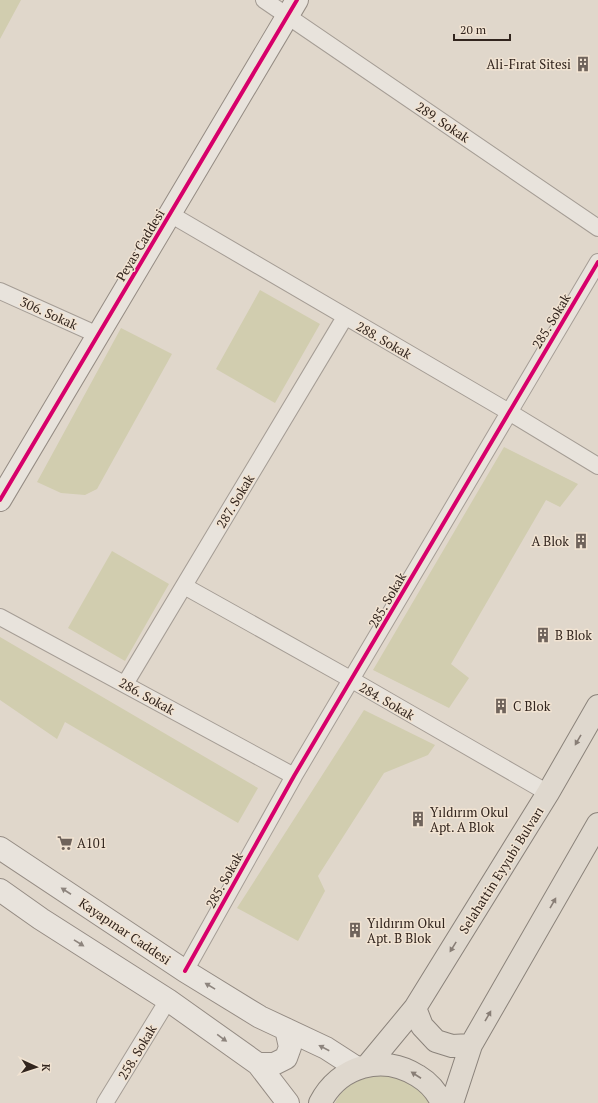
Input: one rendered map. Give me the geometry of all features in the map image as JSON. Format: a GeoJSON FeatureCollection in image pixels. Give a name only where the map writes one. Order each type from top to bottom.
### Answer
{"type":"FeatureCollection","features":[{"type":"Feature","properties":{"kind":"main road","name":"Peyas Caddesi"},"geometry":{"type":"LineString","coordinates":[[0,500],[292,8]]}},
{"type":"Feature","properties":{"kind":"main road","name":"Selahattin Eyyubi Bulvarı"},"geometry":{"type":"LineString","coordinates":[[362,1067],[415,1008],[548,793],[598,706]]}},
{"type":"Feature","properties":{"kind":"main road"},"geometry":{"type":"LineString","coordinates":[[452,1103],[471,1045],[598,824]]}},
{"type":"Feature","properties":{"kind":"main road","name":"Kayapınar Caddesi"},"geometry":{"type":"LineString","coordinates":[[0,848],[185,971],[260,1017],[326,1048],[362,1067]]}},
{"type":"Feature","properties":{"kind":"main road"},"geometry":{"type":"LineString","coordinates":[[0,890],[41,919],[168,1000],[258,1064],[288,1103]]}},
{"type":"Feature","properties":{"kind":"main road"},"geometry":{"type":"LineString","coordinates":[[415,1008],[422,1026],[436,1041],[452,1046],[471,1045]]}},
{"type":"Feature","properties":{"kind":"main road"},"geometry":{"type":"LineString","coordinates":[[258,1064],[274,1064],[286,1058],[290,1047],[286,1030]]}},
{"type":"Feature","properties":{"kind":"main road"},"geometry":{"type":"LineString","coordinates":[[320,1103],[325,1092],[340,1078],[362,1067],[388,1064],[408,1070],[426,1081],[440,1097],[442,1103]]}},
{"type":"Feature","properties":{"kind":"street","name":"289. Sokak"},"geometry":{"type":"LineString","coordinates":[[264,0],[292,8],[598,228]]}},
{"type":"Feature","properties":{"kind":"street","name":"288. Sokak"},"geometry":{"type":"LineString","coordinates":[[170,214],[509,412],[598,466]]}},
{"type":"Feature","properties":{"kind":"street","name":"285. Sokak"},"geometry":{"type":"LineString","coordinates":[[185,971],[294,776],[598,262]]}},
{"type":"Feature","properties":{"kind":"street","name":"306. Sokak"},"geometry":{"type":"LineString","coordinates":[[0,291],[98,335]]}},
{"type":"Feature","properties":{"kind":"street","name":"287. Sokak"},"geometry":{"type":"LineString","coordinates":[[125,684],[345,317]]}},
{"type":"Feature","properties":{"kind":"street","name":"284. Sokak"},"geometry":{"type":"LineString","coordinates":[[184,586],[352,680],[548,793]]}},
{"type":"Feature","properties":{"kind":"street","name":"286. Sokak"},"geometry":{"type":"LineString","coordinates":[[0,617],[294,776]]}},
{"type":"Feature","properties":{"kind":"street","name":"258. Sokak"},"geometry":{"type":"LineString","coordinates":[[105,1103],[168,1000]]}},
{"type":"Feature","properties":{"kind":"shaded area"},"geometry":{"type":"Polygon","coordinates":[[[0,0],[21,0],[0,39],[0,0]]]}},
{"type":"Feature","properties":{"kind":"shaded area"},"geometry":{"type":"Polygon","coordinates":[[[260,290],[320,324],[275,403],[216,369],[260,290]]]}},
{"type":"Feature","properties":{"kind":"shaded area"},"geometry":{"type":"Polygon","coordinates":[[[121,328],[172,354],[97,489],[85,495],[61,493],[37,482],[121,328]]]}},
{"type":"Feature","properties":{"kind":"shaded area"},"geometry":{"type":"Polygon","coordinates":[[[504,447],[578,484],[560,507],[546,500],[451,664],[469,678],[449,708],[373,670],[504,447]]]}},
{"type":"Feature","properties":{"kind":"shaded area"},"geometry":{"type":"Polygon","coordinates":[[[112,551],[169,584],[125,661],[68,628],[112,551]]]}},
{"type":"Feature","properties":{"kind":"shaded area"},"geometry":{"type":"Polygon","coordinates":[[[0,637],[258,788],[238,823],[65,722],[57,739],[0,700],[0,637]]]}},
{"type":"Feature","properties":{"kind":"shaded area"},"geometry":{"type":"Polygon","coordinates":[[[364,710],[435,745],[428,755],[384,773],[318,876],[325,891],[298,941],[237,908],[364,710]]]}},
{"type":"Feature","properties":{"kind":"shaded area"},"geometry":{"type":"Polygon","coordinates":[[[384,1075],[406,1080],[416,1086],[431,1103],[335,1103],[344,1090],[355,1082],[369,1077],[384,1075]]]}},
{"type":"Feature","properties":{"kind":"cycle path"},"geometry":{"type":"LineString","coordinates":[[0,500],[297,0]]}},
{"type":"Feature","properties":{"kind":"cycle path"},"geometry":{"type":"LineString","coordinates":[[185,971],[294,776],[598,262]]}},
{"type":"Feature","properties":{"kind":"place","name":"Ali-Fırat Sitesi"},"geometry":{"type":"Point","coordinates":[583,64]}},
{"type":"Feature","properties":{"kind":"place","name":"A Blok"},"geometry":{"type":"Point","coordinates":[581,541]}},
{"type":"Feature","properties":{"kind":"place","name":"B Blok"},"geometry":{"type":"Point","coordinates":[543,635]}},
{"type":"Feature","properties":{"kind":"place","name":"C Blok"},"geometry":{"type":"Point","coordinates":[501,706]}},
{"type":"Feature","properties":{"kind":"place","name":"Yıldırım Okul Apt. A Blok"},"geometry":{"type":"Point","coordinates":[418,819]}},
{"type":"Feature","properties":{"kind":"place","name":"A101"},"geometry":{"type":"Point","coordinates":[65,843]}},
{"type":"Feature","properties":{"kind":"place","name":"Yıldırım Okul Apt. B Blok"},"geometry":{"type":"Point","coordinates":[355,930]}}]}
